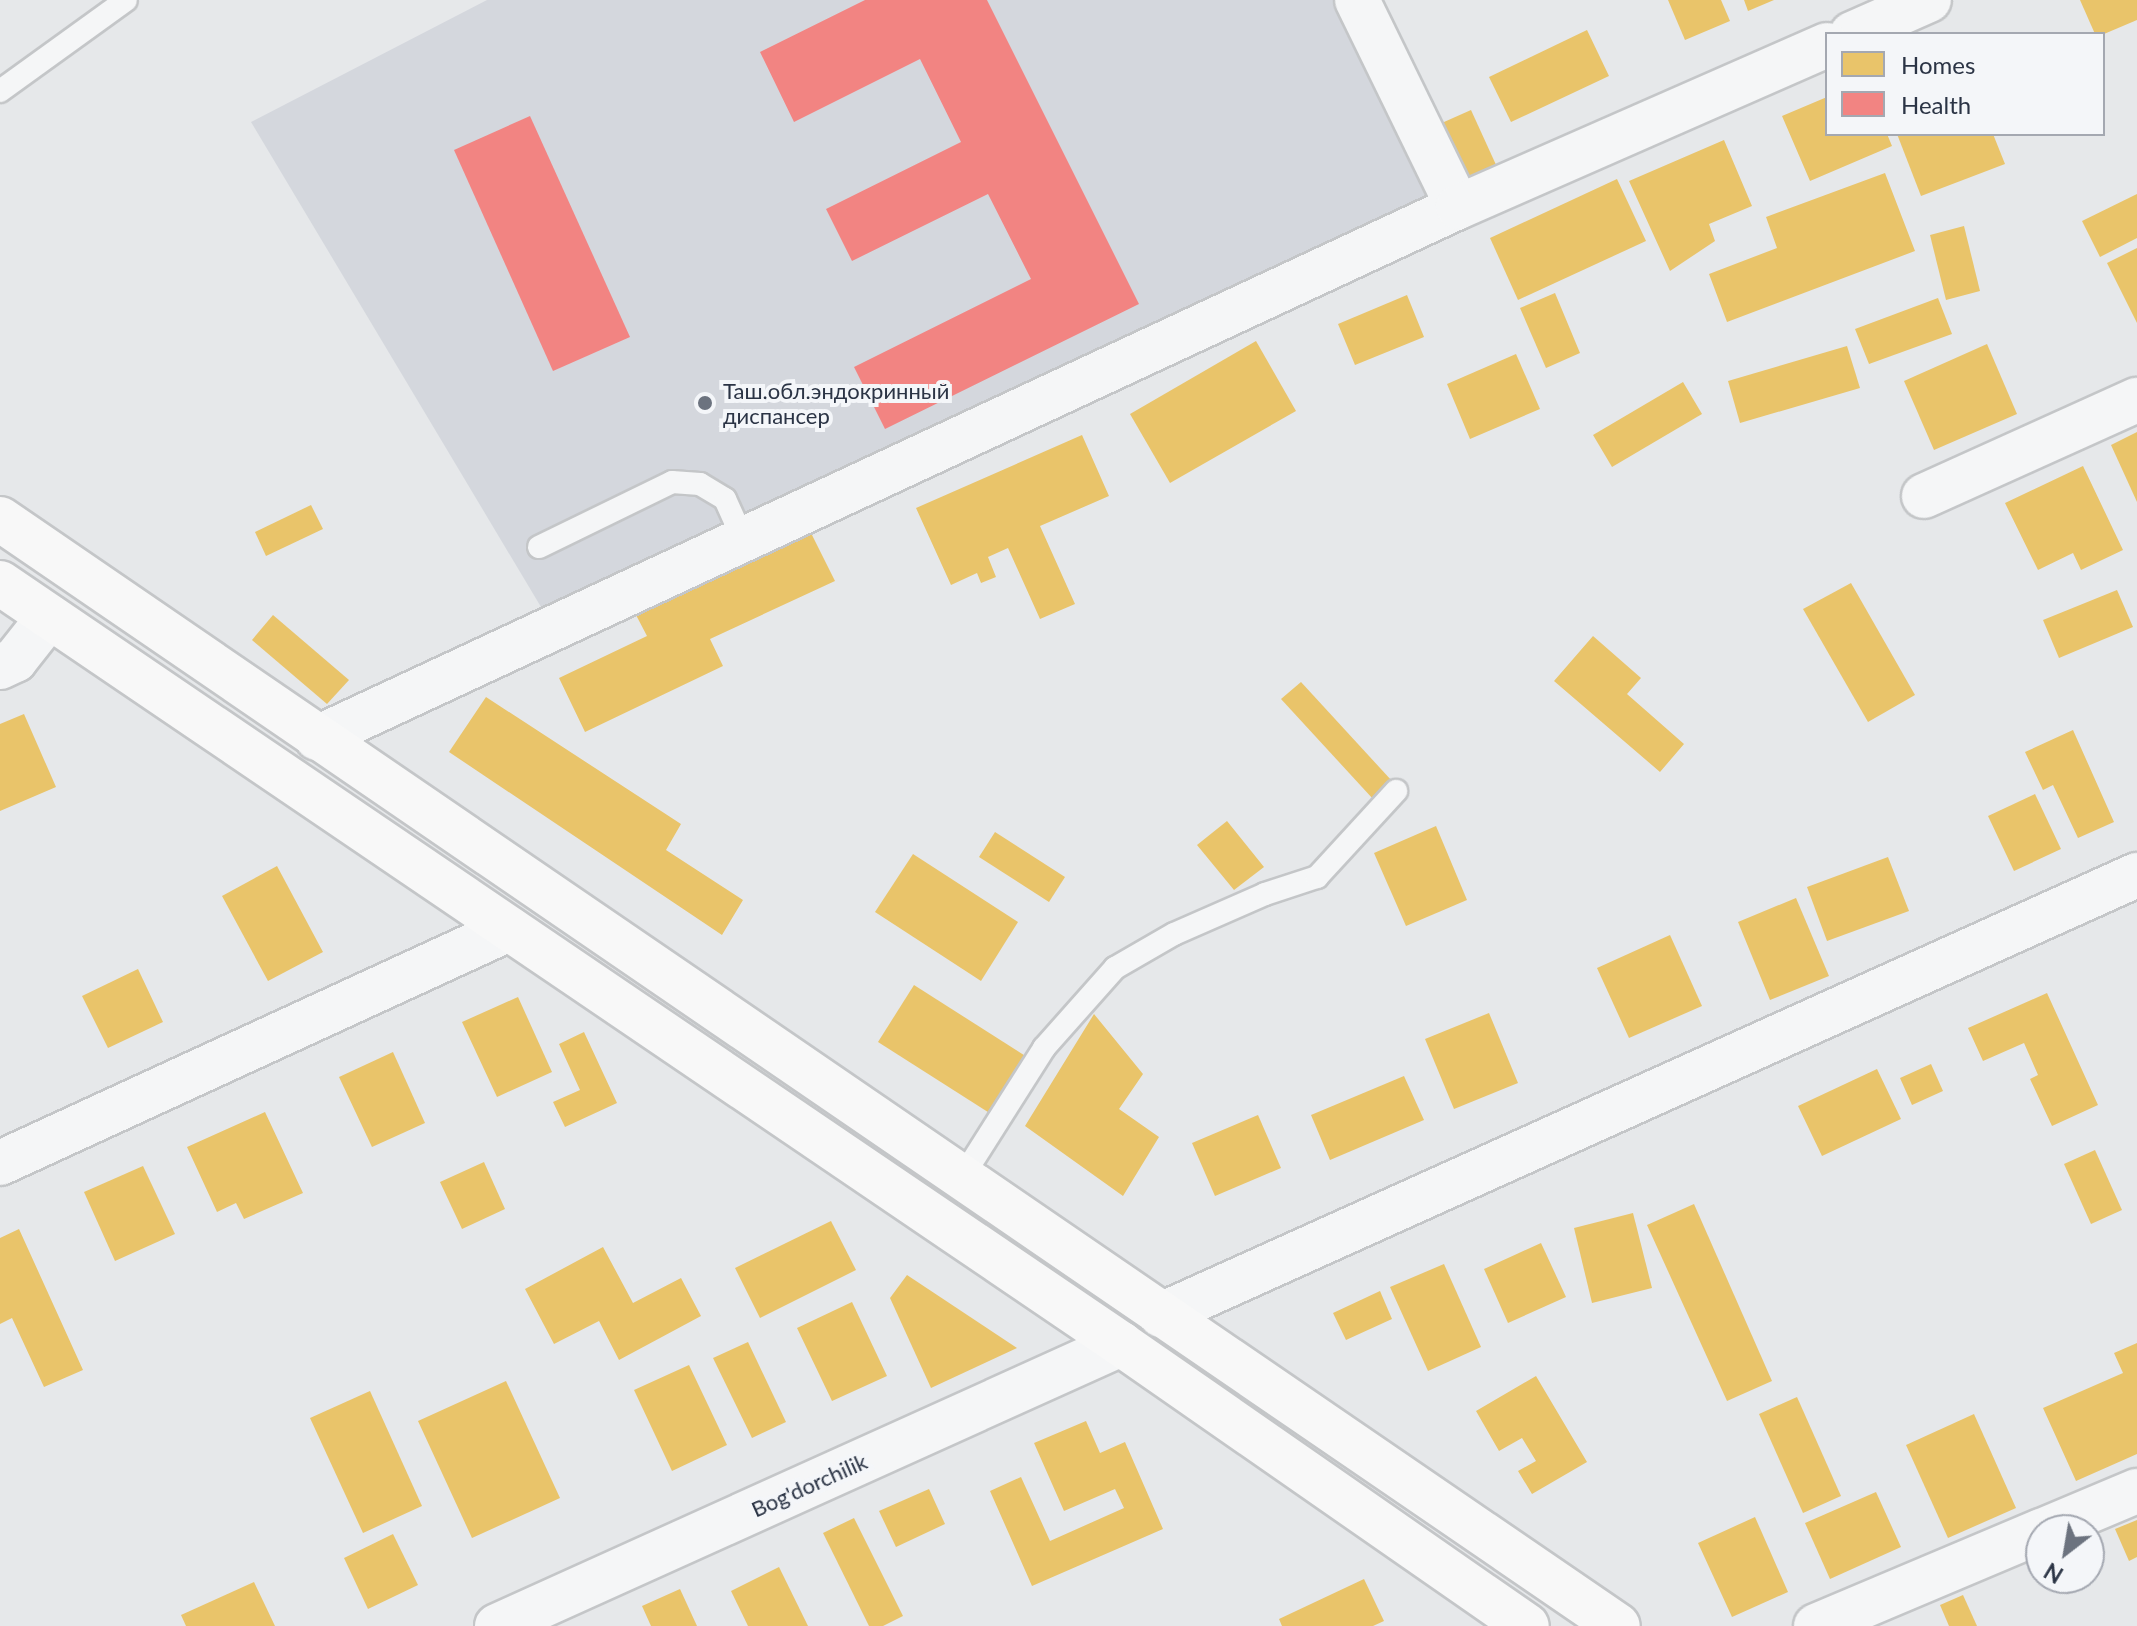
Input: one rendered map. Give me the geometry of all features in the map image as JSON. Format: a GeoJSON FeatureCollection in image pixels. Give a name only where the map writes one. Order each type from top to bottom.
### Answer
{"type":"FeatureCollection","features":[{"type":"Feature","properties":{"kind":"main road"},"geometry":{"type":"LineString","coordinates":[[0,519],[1618,1626]]}},
{"type":"Feature","properties":{"kind":"main road"},"geometry":{"type":"LineString","coordinates":[[0,583],[1121,1344],[1526,1626]]}},
{"type":"Feature","properties":{"kind":"street"},"geometry":{"type":"LineString","coordinates":[[1357,0],[1458,207]]}},
{"type":"Feature","properties":{"kind":"street"},"geometry":{"type":"LineString","coordinates":[[1857,32],[1929,0]]}},
{"type":"Feature","properties":{"kind":"street"},"geometry":{"type":"LineString","coordinates":[[317,738],[1458,207],[1825,46]]}},
{"type":"Feature","properties":{"kind":"street"},"geometry":{"type":"LineString","coordinates":[[1924,496],[2137,400]]}},
{"type":"Feature","properties":{"kind":"street"},"geometry":{"type":"LineString","coordinates":[[0,667],[15,660],[49,617]]}},
{"type":"Feature","properties":{"kind":"street"},"geometry":{"type":"LineString","coordinates":[[1161,1315],[2137,875]]}},
{"type":"Feature","properties":{"kind":"street"},"geometry":{"type":"LineString","coordinates":[[0,1163],[509,929]]}},
{"type":"Feature","properties":{"kind":"street","name":"Bog'dorchilik"},"geometry":{"type":"LineString","coordinates":[[497,1626],[1121,1344]]}},
{"type":"Feature","properties":{"kind":"street"},"geometry":{"type":"LineString","coordinates":[[2082,1514],[2137,1491]]}},
{"type":"Feature","properties":{"kind":"street"},"geometry":{"type":"LineString","coordinates":[[1816,1626],[2025,1538]]}},
{"type":"Feature","properties":{"kind":"lane"},"geometry":{"type":"LineString","coordinates":[[0,91],[126,0]]}},
{"type":"Feature","properties":{"kind":"lane"},"geometry":{"type":"LineString","coordinates":[[539,547],[672,482],[700,484],[725,499],[743,539]]}},
{"type":"Feature","properties":{"kind":"lane"},"geometry":{"type":"LineString","coordinates":[[961,1179],[1044,1048],[1115,968],[1174,934],[1265,894],[1317,877],[1396,791]]}},
{"type":"Feature","properties":{"kind":"shaded area","name":"Таш.обл.эндокринный диспансер"},"geometry":{"type":"Polygon","coordinates":[[[487,0],[1343,0],[1438,193],[544,612],[251,122],[487,0]]]}},
{"type":"Feature","properties":{"kind":"building: Homes"},"geometry":{"type":"Polygon","coordinates":[[[1668,0],[1721,0],[1730,21],[1685,40],[1668,0]]]}},
{"type":"Feature","properties":{"kind":"building: Homes"},"geometry":{"type":"Polygon","coordinates":[[[1744,0],[1774,0],[1748,11],[1744,0]]]}},
{"type":"Feature","properties":{"kind":"building: Homes"},"geometry":{"type":"Polygon","coordinates":[[[2080,0],[2137,0],[2137,20],[2105,34],[2094,32],[2080,0]]]}},
{"type":"Feature","properties":{"kind":"building: Homes"},"geometry":{"type":"Polygon","coordinates":[[[1587,30],[1609,76],[1511,122],[1489,77],[1587,30]]]}},
{"type":"Feature","properties":{"kind":"building: Homes"},"geometry":{"type":"Polygon","coordinates":[[[1825,98],[1825,136],[1888,136],[1892,146],[1810,181],[1782,116],[1825,98]]]}},
{"type":"Feature","properties":{"kind":"building: Homes"},"geometry":{"type":"Polygon","coordinates":[[[1471,110],[1497,167],[1461,183],[1435,126],[1471,110]]]}},
{"type":"Feature","properties":{"kind":"building: Homes"},"geometry":{"type":"Polygon","coordinates":[[[1898,136],[1994,136],[2005,164],[1921,196],[1898,136]]]}},
{"type":"Feature","properties":{"kind":"building: Homes"},"geometry":{"type":"Polygon","coordinates":[[[1724,140],[1752,206],[1709,224],[1715,241],[1670,271],[1629,181],[1724,140]]]}},
{"type":"Feature","properties":{"kind":"building: Homes"},"geometry":{"type":"Polygon","coordinates":[[[1885,173],[1915,251],[1727,322],[1709,274],[1777,248],[1766,217],[1885,173]]]}},
{"type":"Feature","properties":{"kind":"building: Homes"},"geometry":{"type":"Polygon","coordinates":[[[1617,179],[1646,241],[1518,300],[1490,238],[1617,179]]]}},
{"type":"Feature","properties":{"kind":"building: Homes"},"geometry":{"type":"Polygon","coordinates":[[[2137,194],[2137,238],[2100,257],[2082,221],[2137,194]]]}},
{"type":"Feature","properties":{"kind":"building: Homes"},"geometry":{"type":"Polygon","coordinates":[[[1964,226],[1980,291],[1946,300],[1930,235],[1964,226]]]}},
{"type":"Feature","properties":{"kind":"building: Homes"},"geometry":{"type":"Polygon","coordinates":[[[2137,248],[2137,323],[2107,263],[2137,248]]]}},
{"type":"Feature","properties":{"kind":"building: Homes"},"geometry":{"type":"Polygon","coordinates":[[[1555,293],[1580,353],[1546,368],[1520,308],[1555,293]]]}},
{"type":"Feature","properties":{"kind":"building: Homes"},"geometry":{"type":"Polygon","coordinates":[[[1407,295],[1424,337],[1355,365],[1338,324],[1407,295]]]}},
{"type":"Feature","properties":{"kind":"building: Homes"},"geometry":{"type":"Polygon","coordinates":[[[1938,298],[1952,334],[1869,364],[1855,329],[1938,298]]]}},
{"type":"Feature","properties":{"kind":"building: Homes"},"geometry":{"type":"Polygon","coordinates":[[[1256,341],[1296,411],[1170,483],[1130,414],[1256,341]]]}},
{"type":"Feature","properties":{"kind":"building: Homes"},"geometry":{"type":"Polygon","coordinates":[[[1987,344],[2017,414],[1934,450],[1904,381],[1987,344]]]}},
{"type":"Feature","properties":{"kind":"building: Homes"},"geometry":{"type":"Polygon","coordinates":[[[1847,346],[1860,388],[1740,423],[1728,381],[1847,346]]]}},
{"type":"Feature","properties":{"kind":"building: Homes"},"geometry":{"type":"Polygon","coordinates":[[[1516,354],[1540,409],[1470,439],[1447,384],[1516,354]]]}},
{"type":"Feature","properties":{"kind":"building: Homes"},"geometry":{"type":"Polygon","coordinates":[[[1683,382],[1702,414],[1612,467],[1593,435],[1683,382]]]}},
{"type":"Feature","properties":{"kind":"building: Homes"},"geometry":{"type":"Polygon","coordinates":[[[2137,432],[2137,502],[2111,445],[2137,432]]]}},
{"type":"Feature","properties":{"kind":"building: Homes"},"geometry":{"type":"Polygon","coordinates":[[[1082,435],[1109,496],[1040,526],[1075,604],[1040,619],[1008,548],[988,557],[996,577],[981,583],[977,573],[951,585],[916,508],[1082,435]]]}},
{"type":"Feature","properties":{"kind":"building: Homes"},"geometry":{"type":"Polygon","coordinates":[[[2083,466],[2123,550],[2081,570],[2073,553],[2038,570],[2005,503],[2083,466]]]}},
{"type":"Feature","properties":{"kind":"building: Homes"},"geometry":{"type":"Polygon","coordinates":[[[311,505],[323,529],[266,556],[255,532],[311,505]]]}},
{"type":"Feature","properties":{"kind":"building: Homes"},"geometry":{"type":"Polygon","coordinates":[[[811,533],[835,581],[710,639],[723,666],[585,732],[559,678],[647,636],[636,615],[811,533]]]}},
{"type":"Feature","properties":{"kind":"building: Homes"},"geometry":{"type":"Polygon","coordinates":[[[1851,583],[1915,695],[1868,722],[1803,609],[1851,583]]]}},
{"type":"Feature","properties":{"kind":"building: Homes"},"geometry":{"type":"Polygon","coordinates":[[[2117,590],[2133,627],[2059,658],[2043,620],[2117,590]]]}},
{"type":"Feature","properties":{"kind":"building: Homes"},"geometry":{"type":"Polygon","coordinates":[[[273,615],[349,680],[327,704],[252,640],[273,615]]]}},
{"type":"Feature","properties":{"kind":"building: Homes"},"geometry":{"type":"Polygon","coordinates":[[[1593,636],[1641,678],[1627,694],[1684,744],[1660,772],[1554,681],[1593,636]]]}},
{"type":"Feature","properties":{"kind":"building: Homes"},"geometry":{"type":"Polygon","coordinates":[[[1301,682],[1392,781],[1373,799],[1281,699],[1301,682]]]}},
{"type":"Feature","properties":{"kind":"building: Homes"},"geometry":{"type":"Polygon","coordinates":[[[486,697],[681,824],[666,850],[743,900],[722,935],[449,752],[486,697]]]}},
{"type":"Feature","properties":{"kind":"building: Homes"},"geometry":{"type":"Polygon","coordinates":[[[24,714],[56,787],[0,811],[0,724],[24,714]]]}},
{"type":"Feature","properties":{"kind":"building: Homes"},"geometry":{"type":"Polygon","coordinates":[[[2073,730],[2114,822],[2078,838],[2053,785],[2043,790],[2025,752],[2073,730]]]}},
{"type":"Feature","properties":{"kind":"building: Homes"},"geometry":{"type":"Polygon","coordinates":[[[2035,794],[2061,849],[2014,871],[1988,816],[2035,794]]]}},
{"type":"Feature","properties":{"kind":"building: Homes"},"geometry":{"type":"Polygon","coordinates":[[[1227,821],[1264,867],[1234,890],[1197,845],[1227,821]]]}},
{"type":"Feature","properties":{"kind":"building: Homes"},"geometry":{"type":"Polygon","coordinates":[[[1436,826],[1467,900],[1406,926],[1374,853],[1436,826]]]}},
{"type":"Feature","properties":{"kind":"building: Homes"},"geometry":{"type":"Polygon","coordinates":[[[995,832],[1065,877],[1049,902],[979,857],[995,832]]]}},
{"type":"Feature","properties":{"kind":"building: Homes"},"geometry":{"type":"Polygon","coordinates":[[[913,854],[1018,922],[981,981],[875,912],[913,854]]]}},
{"type":"Feature","properties":{"kind":"building: Homes"},"geometry":{"type":"Polygon","coordinates":[[[1888,857],[1909,911],[1827,941],[1807,887],[1888,857]]]}},
{"type":"Feature","properties":{"kind":"building: Homes"},"geometry":{"type":"Polygon","coordinates":[[[277,866],[323,952],[268,981],[222,896],[277,866]]]}},
{"type":"Feature","properties":{"kind":"building: Homes"},"geometry":{"type":"Polygon","coordinates":[[[1796,898],[1829,976],[1770,1000],[1738,922],[1796,898]]]}},
{"type":"Feature","properties":{"kind":"building: Homes"},"geometry":{"type":"Polygon","coordinates":[[[1670,935],[1702,1006],[1629,1038],[1597,968],[1670,935]]]}},
{"type":"Feature","properties":{"kind":"building: Homes"},"geometry":{"type":"Polygon","coordinates":[[[138,969],[163,1022],[108,1048],[82,996],[138,969]]]}},
{"type":"Feature","properties":{"kind":"building: Homes"},"geometry":{"type":"Polygon","coordinates":[[[914,985],[1027,1057],[991,1114],[878,1042],[914,985]]]}},
{"type":"Feature","properties":{"kind":"building: Homes"},"geometry":{"type":"Polygon","coordinates":[[[2047,993],[2098,1105],[2052,1126],[2030,1079],[2038,1075],[2024,1043],[1983,1061],[1968,1028],[2047,993]]]}},
{"type":"Feature","properties":{"kind":"building: Homes"},"geometry":{"type":"Polygon","coordinates":[[[518,997],[552,1072],[497,1097],[462,1022],[518,997]]]}},
{"type":"Feature","properties":{"kind":"building: Homes"},"geometry":{"type":"Polygon","coordinates":[[[1489,1013],[1518,1083],[1454,1109],[1425,1039],[1489,1013]]]}},
{"type":"Feature","properties":{"kind":"building: Homes"},"geometry":{"type":"Polygon","coordinates":[[[1094,1014],[1143,1074],[1119,1109],[1159,1137],[1123,1196],[1025,1126],[1094,1014]]]}},
{"type":"Feature","properties":{"kind":"building: Homes"},"geometry":{"type":"Polygon","coordinates":[[[584,1032],[617,1103],[565,1127],[553,1102],[580,1090],[559,1044],[584,1032]]]}},
{"type":"Feature","properties":{"kind":"building: Homes"},"geometry":{"type":"Polygon","coordinates":[[[393,1052],[425,1123],[372,1147],[339,1077],[393,1052]]]}},
{"type":"Feature","properties":{"kind":"building: Homes"},"geometry":{"type":"Polygon","coordinates":[[[1931,1064],[1943,1091],[1912,1105],[1900,1078],[1931,1064]]]}},
{"type":"Feature","properties":{"kind":"building: Homes"},"geometry":{"type":"Polygon","coordinates":[[[1877,1069],[1901,1119],[1822,1156],[1798,1106],[1877,1069]]]}},
{"type":"Feature","properties":{"kind":"building: Homes"},"geometry":{"type":"Polygon","coordinates":[[[1404,1076],[1424,1120],[1330,1160],[1311,1115],[1404,1076]]]}},
{"type":"Feature","properties":{"kind":"building: Homes"},"geometry":{"type":"Polygon","coordinates":[[[265,1112],[303,1193],[244,1219],[236,1203],[217,1212],[187,1147],[265,1112]]]}},
{"type":"Feature","properties":{"kind":"building: Homes"},"geometry":{"type":"Polygon","coordinates":[[[1258,1115],[1281,1168],[1215,1196],[1192,1143],[1258,1115]]]}},
{"type":"Feature","properties":{"kind":"building: Homes"},"geometry":{"type":"Polygon","coordinates":[[[2095,1150],[2122,1210],[2091,1224],[2064,1164],[2095,1150]]]}},
{"type":"Feature","properties":{"kind":"building: Homes"},"geometry":{"type":"Polygon","coordinates":[[[484,1162],[505,1209],[462,1229],[440,1182],[484,1162]]]}},
{"type":"Feature","properties":{"kind":"building: Homes"},"geometry":{"type":"Polygon","coordinates":[[[143,1166],[175,1234],[115,1261],[84,1192],[143,1166]]]}},
{"type":"Feature","properties":{"kind":"building: Homes"},"geometry":{"type":"Polygon","coordinates":[[[1694,1204],[1772,1381],[1727,1401],[1647,1225],[1694,1204]]]}},
{"type":"Feature","properties":{"kind":"building: Homes"},"geometry":{"type":"Polygon","coordinates":[[[1633,1213],[1652,1288],[1592,1303],[1574,1228],[1633,1213]]]}},
{"type":"Feature","properties":{"kind":"building: Homes"},"geometry":{"type":"Polygon","coordinates":[[[831,1221],[856,1270],[760,1318],[735,1268],[831,1221]]]}},
{"type":"Feature","properties":{"kind":"building: Homes"},"geometry":{"type":"Polygon","coordinates":[[[19,1229],[83,1370],[44,1387],[12,1318],[0,1324],[0,1238],[19,1229]]]}},
{"type":"Feature","properties":{"kind":"building: Homes"},"geometry":{"type":"Polygon","coordinates":[[[1541,1243],[1566,1297],[1508,1323],[1484,1269],[1541,1243]]]}},
{"type":"Feature","properties":{"kind":"building: Homes"},"geometry":{"type":"Polygon","coordinates":[[[603,1247],[633,1303],[681,1278],[701,1316],[619,1360],[599,1321],[554,1344],[525,1289],[603,1247]]]}},
{"type":"Feature","properties":{"kind":"building: Homes"},"geometry":{"type":"Polygon","coordinates":[[[1444,1264],[1481,1347],[1428,1371],[1390,1287],[1444,1264]]]}},
{"type":"Feature","properties":{"kind":"building: Homes"},"geometry":{"type":"Polygon","coordinates":[[[907,1275],[1017,1348],[931,1388],[890,1298],[907,1275]]]}},
{"type":"Feature","properties":{"kind":"building: Homes"},"geometry":{"type":"Polygon","coordinates":[[[1380,1291],[1392,1319],[1346,1340],[1333,1313],[1380,1291]]]}},
{"type":"Feature","properties":{"kind":"building: Homes"},"geometry":{"type":"Polygon","coordinates":[[[852,1302],[887,1376],[832,1401],[797,1328],[852,1302]]]}},
{"type":"Feature","properties":{"kind":"building: Homes"},"geometry":{"type":"Polygon","coordinates":[[[748,1342],[786,1422],[752,1438],[713,1358],[748,1342]]]}},
{"type":"Feature","properties":{"kind":"building: Homes"},"geometry":{"type":"Polygon","coordinates":[[[2137,1343],[2137,1454],[2076,1481],[2043,1408],[2123,1373],[2114,1353],[2137,1343]]]}},
{"type":"Feature","properties":{"kind":"building: Homes"},"geometry":{"type":"Polygon","coordinates":[[[689,1365],[727,1445],[672,1471],[634,1390],[689,1365]]]}},
{"type":"Feature","properties":{"kind":"building: Homes"},"geometry":{"type":"Polygon","coordinates":[[[1536,1376],[1587,1462],[1532,1494],[1518,1471],[1536,1461],[1522,1438],[1499,1451],[1476,1411],[1536,1376]]]}},
{"type":"Feature","properties":{"kind":"building: Homes"},"geometry":{"type":"Polygon","coordinates":[[[506,1381],[560,1498],[472,1538],[418,1421],[506,1381]]]}},
{"type":"Feature","properties":{"kind":"building: Homes"},"geometry":{"type":"Polygon","coordinates":[[[370,1391],[422,1506],[363,1533],[310,1418],[370,1391]]]}},
{"type":"Feature","properties":{"kind":"building: Homes"},"geometry":{"type":"Polygon","coordinates":[[[1797,1397],[1841,1496],[1803,1513],[1759,1414],[1797,1397]]]}},
{"type":"Feature","properties":{"kind":"building: Homes"},"geometry":{"type":"Polygon","coordinates":[[[1974,1414],[2016,1508],[1948,1538],[1906,1445],[1974,1414]]]}},
{"type":"Feature","properties":{"kind":"building: Homes"},"geometry":{"type":"Polygon","coordinates":[[[1086,1421],[1100,1453],[1125,1442],[1163,1529],[1032,1586],[990,1491],[1021,1477],[1050,1541],[1124,1508],[1115,1489],[1064,1511],[1034,1443],[1086,1421]]]}},
{"type":"Feature","properties":{"kind":"building: Homes"},"geometry":{"type":"Polygon","coordinates":[[[929,1489],[945,1524],[896,1547],[879,1511],[929,1489]]]}},
{"type":"Feature","properties":{"kind":"building: Homes"},"geometry":{"type":"Polygon","coordinates":[[[1876,1492],[1901,1547],[1830,1579],[1805,1523],[1876,1492]]]}},
{"type":"Feature","properties":{"kind":"building: Homes"},"geometry":{"type":"Polygon","coordinates":[[[1755,1517],[1788,1592],[1732,1617],[1698,1543],[1755,1517]]]}},
{"type":"Feature","properties":{"kind":"building: Homes"},"geometry":{"type":"Polygon","coordinates":[[[854,1518],[903,1616],[883,1626],[869,1626],[823,1533],[854,1518]]]}},
{"type":"Feature","properties":{"kind":"building: Homes"},"geometry":{"type":"Polygon","coordinates":[[[2137,1520],[2137,1557],[2129,1561],[2115,1529],[2137,1520]]]}},
{"type":"Feature","properties":{"kind":"building: Homes"},"geometry":{"type":"Polygon","coordinates":[[[393,1534],[418,1585],[368,1609],[344,1558],[393,1534]]]}},
{"type":"Feature","properties":{"kind":"building: Homes"},"geometry":{"type":"Polygon","coordinates":[[[779,1567],[808,1626],[748,1626],[731,1591],[779,1567]]]}},
{"type":"Feature","properties":{"kind":"building: Homes"},"geometry":{"type":"Polygon","coordinates":[[[1364,1579],[1384,1621],[1373,1626],[1282,1626],[1279,1619],[1364,1579]]]}},
{"type":"Feature","properties":{"kind":"building: Homes"},"geometry":{"type":"Polygon","coordinates":[[[254,1582],[275,1626],[186,1626],[181,1615],[254,1582]]]}},
{"type":"Feature","properties":{"kind":"building: Homes"},"geometry":{"type":"Polygon","coordinates":[[[680,1589],[697,1626],[651,1626],[642,1606],[680,1589]]]}},
{"type":"Feature","properties":{"kind":"building: Homes"},"geometry":{"type":"Polygon","coordinates":[[[1963,1595],[1977,1626],[1949,1626],[1940,1605],[1963,1595]]]}},
{"type":"Feature","properties":{"kind":"building: Health"},"geometry":{"type":"Polygon","coordinates":[[[865,0],[987,0],[1139,304],[885,429],[854,367],[1031,279],[988,194],[852,261],[826,209],[961,142],[920,59],[794,122],[760,52],[865,0]]]}},
{"type":"Feature","properties":{"kind":"building: Health"},"geometry":{"type":"Polygon","coordinates":[[[530,116],[630,337],[553,371],[454,150],[530,116]]]}},
{"type":"Feature","properties":{"kind":"place","name":"Таш.обл.эндокринный диспансер"},"geometry":{"type":"Point","coordinates":[705,403]}}]}
